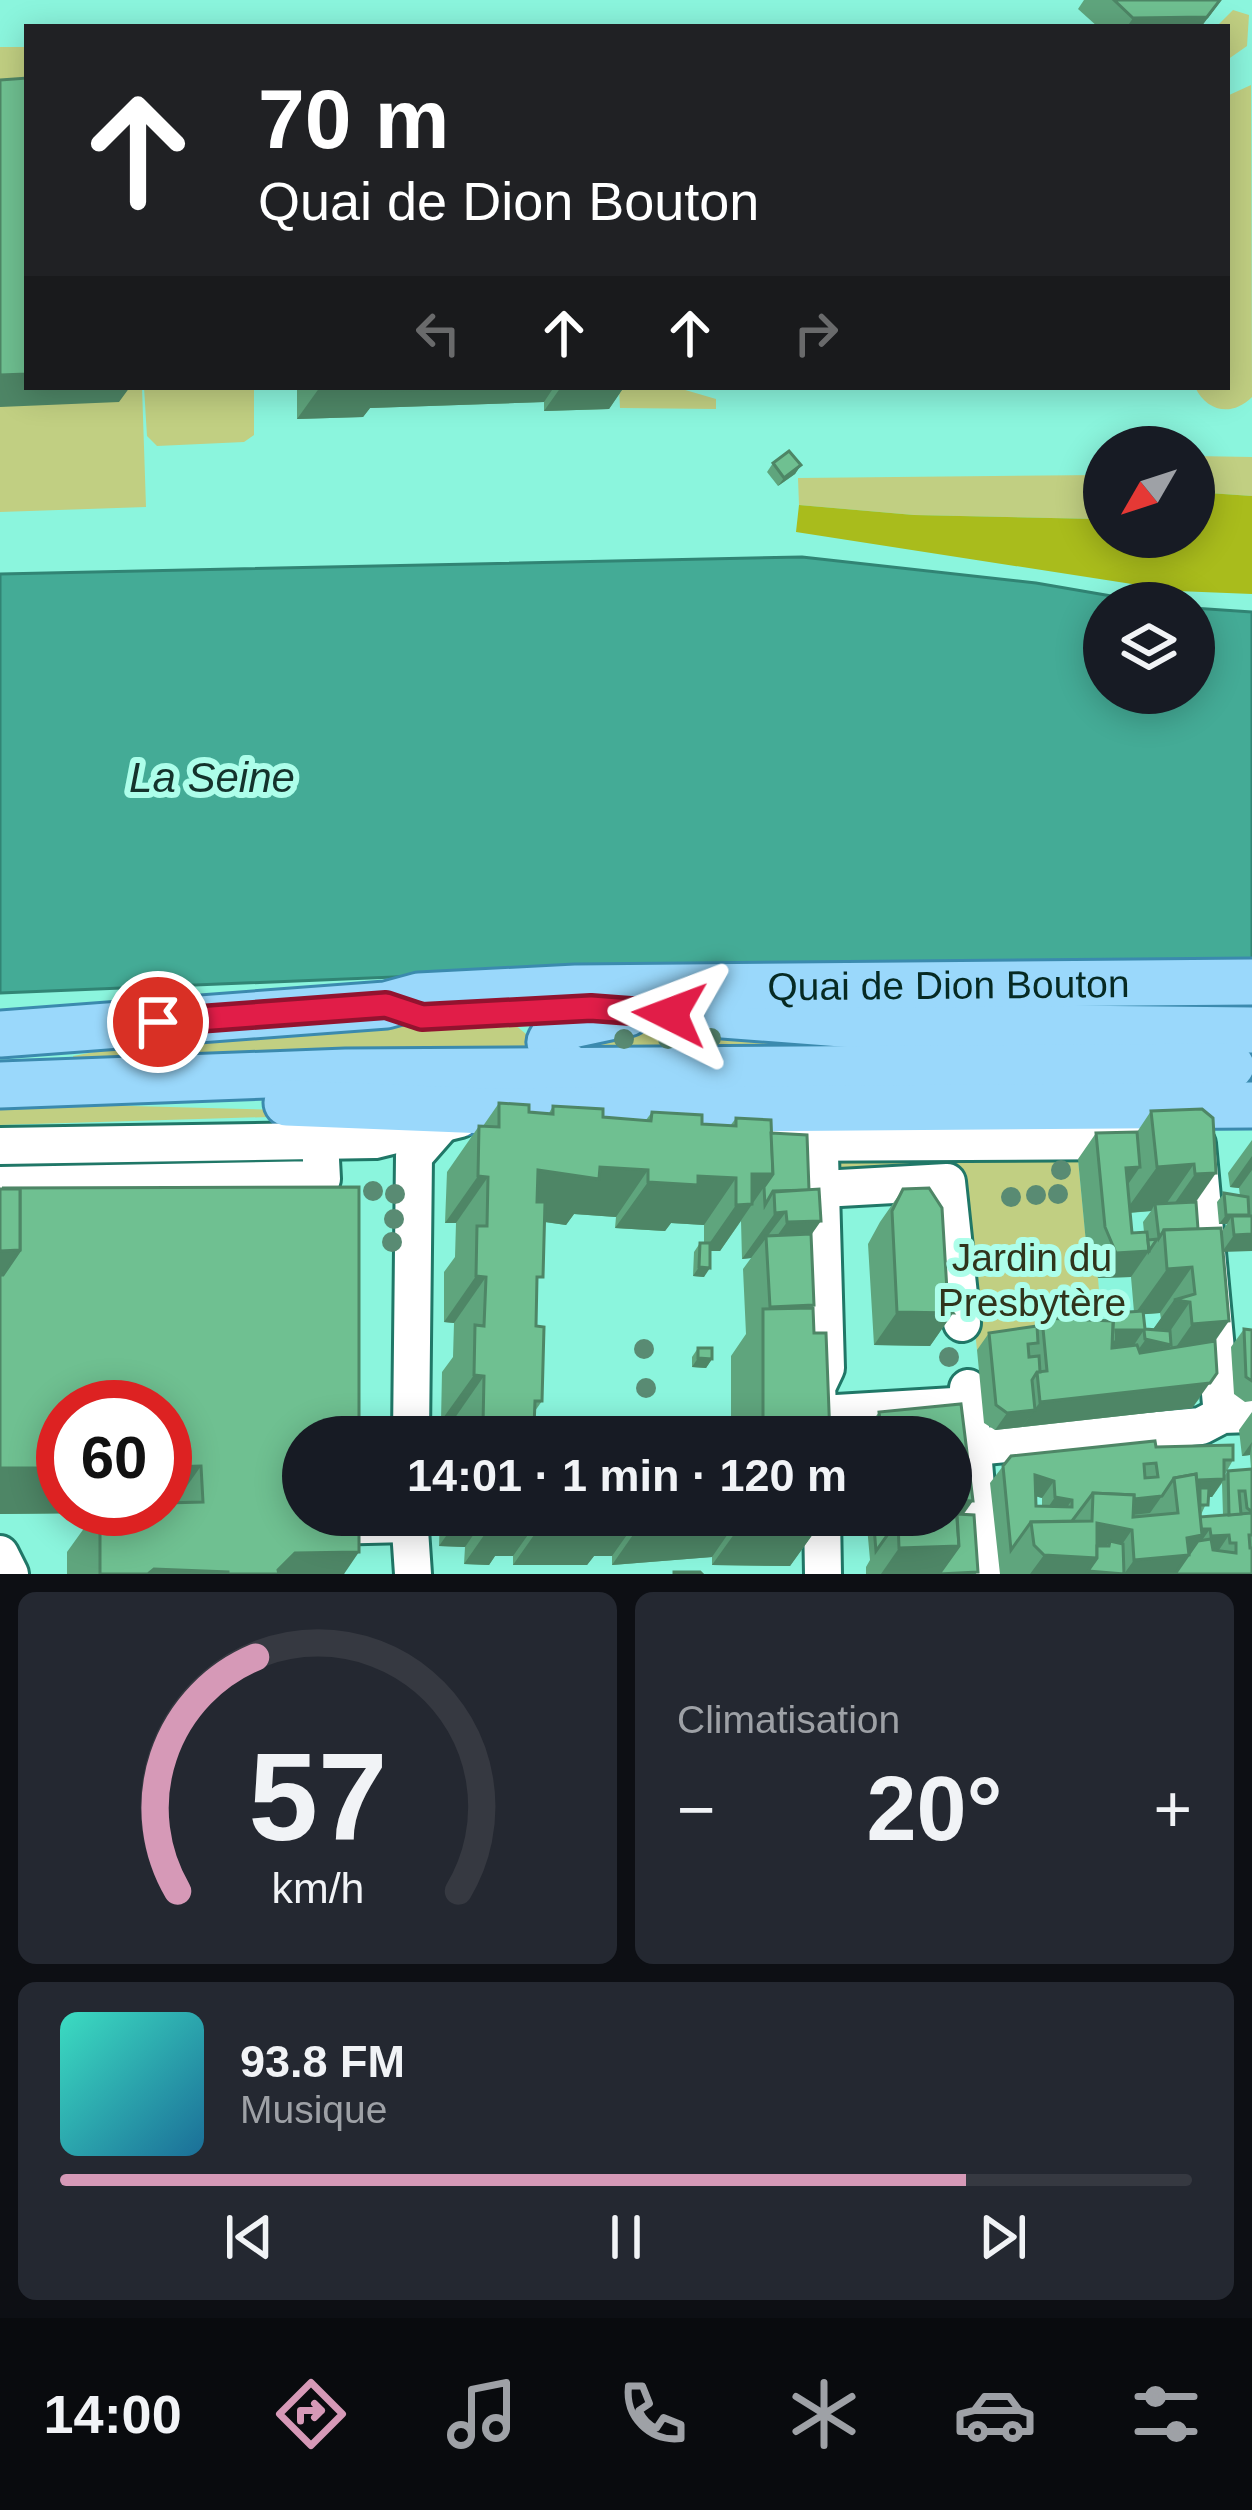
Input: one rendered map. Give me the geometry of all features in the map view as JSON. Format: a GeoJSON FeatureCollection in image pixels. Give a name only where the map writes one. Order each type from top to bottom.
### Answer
{"type":"FeatureCollection","features":[{"type":"Feature","properties":{"kind":"main road","name":"Quai de Dion Bouton"},"geometry":{"type":"LineString","coordinates":[[0,1034],[386,1005],[419,996],[576,988],[1252,982]]}},
{"type":"Feature","properties":{"kind":"main road"},"geometry":{"type":"LineString","coordinates":[[386,1005],[422,1017],[591,1008],[754,1015],[1242,1067]]}},
{"type":"Feature","properties":{"kind":"main road"},"geometry":{"type":"LineString","coordinates":[[581,1090],[553,1051],[550,1042],[558,1028],[628,1013]]}},
{"type":"Feature","properties":{"kind":"main road","name":"Quai de Dion Bouton"},"geometry":{"type":"LineString","coordinates":[[0,1085],[78,1082],[581,1090],[1242,1067]]}},
{"type":"Feature","properties":{"kind":"main road"},"geometry":{"type":"LineString","coordinates":[[78,1082],[108,1098],[434,1105],[487,1111],[581,1090],[820,1128],[1242,1067]]}},
{"type":"Feature","properties":{"kind":"street"},"geometry":{"type":"LineString","coordinates":[[0,1146],[320,1141],[401,1146],[442,1124],[487,1111]]}},
{"type":"Feature","properties":{"kind":"street"},"geometry":{"type":"LineString","coordinates":[[826,1416],[817,1387],[826,1373],[820,1128],[1197,1141],[1237,1414],[1201,1426],[974,1448]]}},
{"type":"Feature","properties":{"kind":"street"},"geometry":{"type":"LineString","coordinates":[[0,1185],[322,1179],[320,1141]]}},
{"type":"Feature","properties":{"kind":"street"},"geometry":{"type":"LineString","coordinates":[[401,1146],[410,1416]]}},
{"type":"Feature","properties":{"kind":"street"},"geometry":{"type":"LineString","coordinates":[[822,1190],[947,1183],[962,1323]]}},
{"type":"Feature","properties":{"kind":"street"},"geometry":{"type":"LineString","coordinates":[[874,1416],[968,1397],[970,1416]]}},
{"type":"Feature","properties":{"kind":"street"},"geometry":{"type":"LineString","coordinates":[[972,1431],[983,1574]]}},
{"type":"Feature","properties":{"kind":"street"},"geometry":{"type":"LineString","coordinates":[[410,1536],[412,1574]]}},
{"type":"Feature","properties":{"kind":"street"},"geometry":{"type":"LineString","coordinates":[[822,1536],[823,1574]]}},
{"type":"Feature","properties":{"kind":"street"},"geometry":{"type":"LineString","coordinates":[[839,1536],[840,1574]]}},
{"type":"Feature","properties":{"kind":"street"},"geometry":{"type":"LineString","coordinates":[[0,1554],[10,1574]]}},
{"type":"Feature","properties":{"kind":"green space"},"geometry":{"type":"Polygon","coordinates":[[[1233,10],[1249,15],[1247,46],[1230,58],[1230,24],[1219,24],[1233,10]]]}},
{"type":"Feature","properties":{"kind":"green space"},"geometry":{"type":"Polygon","coordinates":[[[0,47],[24,47],[24,390],[142,390],[146,507],[0,512],[0,47]]]}},
{"type":"Feature","properties":{"kind":"green space"},"geometry":{"type":"Polygon","coordinates":[[[1251,85],[1252,397],[1236,407],[1220,409],[1197,390],[1230,390],[1230,95],[1251,85]]]}},
{"type":"Feature","properties":{"kind":"green space"},"geometry":{"type":"Polygon","coordinates":[[[144,390],[254,390],[254,435],[244,442],[157,446],[147,436],[144,390]]]}},
{"type":"Feature","properties":{"kind":"green space"},"geometry":{"type":"Polygon","coordinates":[[[619,390],[685,390],[716,399],[716,409],[620,408],[619,390]]]}},
{"type":"Feature","properties":{"kind":"green space"},"geometry":{"type":"Polygon","coordinates":[[[1215,456],[1252,457],[1252,496],[1215,493],[1215,456]]]}},
{"type":"Feature","properties":{"kind":"green space"},"geometry":{"type":"Polygon","coordinates":[[[1083,475],[1083,519],[914,515],[799,505],[798,478],[1083,475]]]}},
{"type":"Feature","properties":{"kind":"green space"},"geometry":{"type":"Polygon","coordinates":[[[1215,493],[1252,496],[1252,594],[1215,593],[1215,582],[1119,582],[796,532],[799,505],[914,515],[1083,519],[1083,558],[1215,558],[1215,493]]]}},
{"type":"Feature","properties":{"kind":"green space"},"geometry":{"type":"Polygon","coordinates":[[[508,1019],[526,1034],[526,1045],[517,1055],[76,1067],[73,1056],[137,1044],[508,1019]]]}},
{"type":"Feature","properties":{"kind":"green space"},"geometry":{"type":"Polygon","coordinates":[[[600,1028],[764,1029],[841,1039],[840,1051],[593,1052],[584,1042],[600,1028]]]}},
{"type":"Feature","properties":{"kind":"green space"},"geometry":{"type":"Polygon","coordinates":[[[16,1103],[400,1113],[0,1125],[0,1104],[16,1103]]]}},
{"type":"Feature","properties":{"kind":"green space","name":"Jardin du Presbytère"},"geometry":{"type":"Polygon","coordinates":[[[1078,1159],[1087,1252],[1098,1278],[1102,1330],[977,1350],[959,1174],[838,1178],[837,1161],[1078,1159]]]}},
{"type":"Feature","properties":{"kind":"water","name":"La Seine"},"geometry":{"type":"Polygon","coordinates":[[[802,557],[1036,583],[1083,591],[1083,714],[1215,714],[1215,609],[1252,612],[1252,961],[737,963],[0,993],[0,574],[802,557]]]}},
{"type":"Feature","properties":{"kind":"building"},"geometry":{"type":"Polygon","coordinates":[[[1114,0],[1220,0],[1207,17],[1133,18],[1114,0]]]}},
{"type":"Feature","properties":{"kind":"building"},"geometry":{"type":"Polygon","coordinates":[[[24,78],[24,374],[0,375],[0,80],[24,78]]]}},
{"type":"Feature","properties":{"kind":"building"},"geometry":{"type":"Polygon","coordinates":[[[789,451],[801,465],[784,478],[773,463],[789,451]]]}},
{"type":"Feature","properties":{"kind":"building"},"geometry":{"type":"Polygon","coordinates":[[[499,1103],[529,1105],[529,1112],[553,1114],[553,1106],[603,1109],[603,1117],[651,1121],[652,1112],[702,1115],[702,1124],[736,1126],[736,1118],[771,1120],[773,1174],[752,1174],[752,1204],[736,1205],[736,1178],[698,1176],[698,1185],[648,1182],[648,1170],[600,1167],[599,1179],[538,1170],[537,1202],[545,1202],[536,1326],[544,1327],[542,1401],[535,1401],[534,1416],[483,1416],[484,1376],[474,1375],[475,1325],[484,1326],[486,1277],[476,1276],[477,1226],[487,1226],[488,1177],[478,1176],[479,1126],[499,1127],[499,1103]]]}},
{"type":"Feature","properties":{"kind":"building"},"geometry":{"type":"Polygon","coordinates":[[[1202,1109],[1213,1118],[1216,1173],[1195,1174],[1194,1164],[1157,1167],[1151,1111],[1202,1109]]]}},
{"type":"Feature","properties":{"kind":"building"},"geometry":{"type":"Polygon","coordinates":[[[1137,1132],[1140,1167],[1126,1168],[1132,1233],[1147,1232],[1149,1251],[1116,1253],[1105,1227],[1096,1133],[1137,1132]]]}},
{"type":"Feature","properties":{"kind":"building"},"geometry":{"type":"Polygon","coordinates":[[[771,1133],[807,1135],[809,1190],[773,1191],[765,1205],[764,1187],[773,1174],[771,1133]]]}},
{"type":"Feature","properties":{"kind":"building"},"geometry":{"type":"Polygon","coordinates":[[[359,1187],[359,1416],[282,1416],[282,1536],[359,1536],[359,1552],[295,1553],[279,1574],[154,1569],[148,1574],[100,1574],[100,1536],[192,1536],[192,1502],[203,1502],[201,1466],[192,1466],[192,1380],[36,1380],[36,1468],[0,1468],[0,1275],[20,1250],[20,1189],[2,1188],[359,1187]]]}},
{"type":"Feature","properties":{"kind":"building"},"geometry":{"type":"Polygon","coordinates":[[[929,1188],[942,1208],[948,1307],[953,1313],[897,1312],[892,1211],[903,1189],[929,1188]]]}},
{"type":"Feature","properties":{"kind":"building"},"geometry":{"type":"Polygon","coordinates":[[[0,1189],[20,1189],[20,1250],[0,1251],[0,1189]]]}},
{"type":"Feature","properties":{"kind":"building"},"geometry":{"type":"Polygon","coordinates":[[[819,1189],[821,1221],[787,1222],[786,1212],[775,1213],[774,1192],[819,1189]]]}},
{"type":"Feature","properties":{"kind":"building"},"geometry":{"type":"Polygon","coordinates":[[[1224,1193],[1248,1197],[1249,1215],[1226,1215],[1224,1193]]]}},
{"type":"Feature","properties":{"kind":"building"},"geometry":{"type":"Polygon","coordinates":[[[1196,1202],[1198,1229],[1164,1230],[1159,1238],[1155,1204],[1196,1202]]]}},
{"type":"Feature","properties":{"kind":"building"},"geometry":{"type":"Polygon","coordinates":[[[1232,1216],[1252,1216],[1252,1234],[1234,1235],[1232,1216]]]}},
{"type":"Feature","properties":{"kind":"building"},"geometry":{"type":"Polygon","coordinates":[[[1221,1228],[1229,1321],[1192,1324],[1190,1302],[1174,1300],[1195,1294],[1192,1267],[1167,1269],[1164,1230],[1221,1228]]]}},
{"type":"Feature","properties":{"kind":"building"},"geometry":{"type":"Polygon","coordinates":[[[811,1234],[814,1305],[770,1307],[766,1236],[811,1234]]]}},
{"type":"Feature","properties":{"kind":"building"},"geometry":{"type":"Polygon","coordinates":[[[700,1243],[710,1243],[710,1268],[699,1267],[700,1243]]]}},
{"type":"Feature","properties":{"kind":"building"},"geometry":{"type":"Polygon","coordinates":[[[813,1308],[814,1333],[826,1333],[829,1416],[763,1416],[763,1309],[813,1308]]]}},
{"type":"Feature","properties":{"kind":"building"},"geometry":{"type":"Polygon","coordinates":[[[1143,1311],[1145,1329],[1170,1331],[1171,1345],[1145,1339],[1144,1330],[1116,1330],[1116,1342],[1112,1342],[1114,1313],[1143,1311]]]}},
{"type":"Feature","properties":{"kind":"building"},"geometry":{"type":"Polygon","coordinates":[[[1042,1318],[1113,1321],[1112,1348],[1137,1345],[1140,1353],[1215,1341],[1217,1373],[1210,1383],[1040,1402],[1037,1372],[1047,1371],[1042,1318]]]}},
{"type":"Feature","properties":{"kind":"building"},"geometry":{"type":"Polygon","coordinates":[[[1037,1326],[1038,1343],[1028,1344],[1029,1357],[1039,1356],[1040,1372],[1032,1380],[1035,1410],[1007,1413],[996,1405],[989,1333],[1037,1326]]]}},
{"type":"Feature","properties":{"kind":"building"},"geometry":{"type":"Polygon","coordinates":[[[1244,1329],[1252,1330],[1252,1381],[1246,1377],[1244,1329]]]}},
{"type":"Feature","properties":{"kind":"building"},"geometry":{"type":"Polygon","coordinates":[[[698,1348],[712,1348],[712,1359],[698,1358],[698,1348]]]}},
{"type":"Feature","properties":{"kind":"building"},"geometry":{"type":"Polygon","coordinates":[[[961,1404],[962,1416],[879,1416],[879,1412],[961,1404]]]}},
{"type":"Feature","properties":{"kind":"building"},"geometry":{"type":"Polygon","coordinates":[[[1155,1441],[1156,1447],[1233,1445],[1233,1460],[1224,1460],[1224,1479],[1199,1480],[1200,1517],[1252,1513],[1252,1574],[1175,1574],[1198,1541],[1211,1539],[1213,1550],[1236,1553],[1236,1543],[1230,1543],[1229,1535],[1211,1536],[1210,1529],[1201,1529],[1196,1474],[1174,1478],[1162,1496],[1134,1499],[1134,1495],[1093,1493],[1072,1521],[1031,1522],[1011,1550],[1003,1466],[1011,1456],[1155,1441]],[[1156,1463],[1144,1464],[1145,1478],[1158,1477],[1156,1463]],[[1035,1475],[1036,1506],[1072,1507],[1072,1500],[1055,1497],[1054,1481],[1035,1475]]]}},
{"type":"Feature","properties":{"kind":"building"},"geometry":{"type":"Polygon","coordinates":[[[1252,1469],[1252,1512],[1245,1491],[1239,1491],[1241,1514],[1229,1515],[1228,1471],[1252,1469]]]}},
{"type":"Feature","properties":{"kind":"building"},"geometry":{"type":"Polygon","coordinates":[[[1196,1474],[1202,1535],[1187,1538],[1189,1555],[1134,1560],[1132,1530],[1097,1523],[1097,1558],[1044,1555],[1034,1545],[1031,1522],[1092,1521],[1093,1493],[1134,1495],[1133,1517],[1178,1513],[1174,1478],[1196,1474]]]}},
{"type":"Feature","properties":{"kind":"building"},"geometry":{"type":"Polygon","coordinates":[[[1200,1488],[1209,1488],[1208,1505],[1200,1505],[1200,1488]]]}},
{"type":"Feature","properties":{"kind":"building"},"geometry":{"type":"Polygon","coordinates":[[[974,1515],[978,1572],[939,1574],[959,1546],[958,1536],[972,1536],[974,1515]]]}},
{"type":"Feature","properties":{"kind":"building"},"geometry":{"type":"Polygon","coordinates":[[[899,1536],[958,1536],[959,1546],[899,1548],[899,1536]]]}},
{"type":"Feature","properties":{"kind":"building"},"geometry":{"type":"Polygon","coordinates":[[[1110,1541],[1123,1544],[1124,1574],[1088,1571],[1097,1558],[1097,1546],[1109,1546],[1110,1541]]]}},
{"type":"Feature","properties":{"kind":"route"},"geometry":{"type":"LineString","coordinates":[[158,1022],[386,1005],[422,1017],[591,1008],[670,1014]]}}]}
